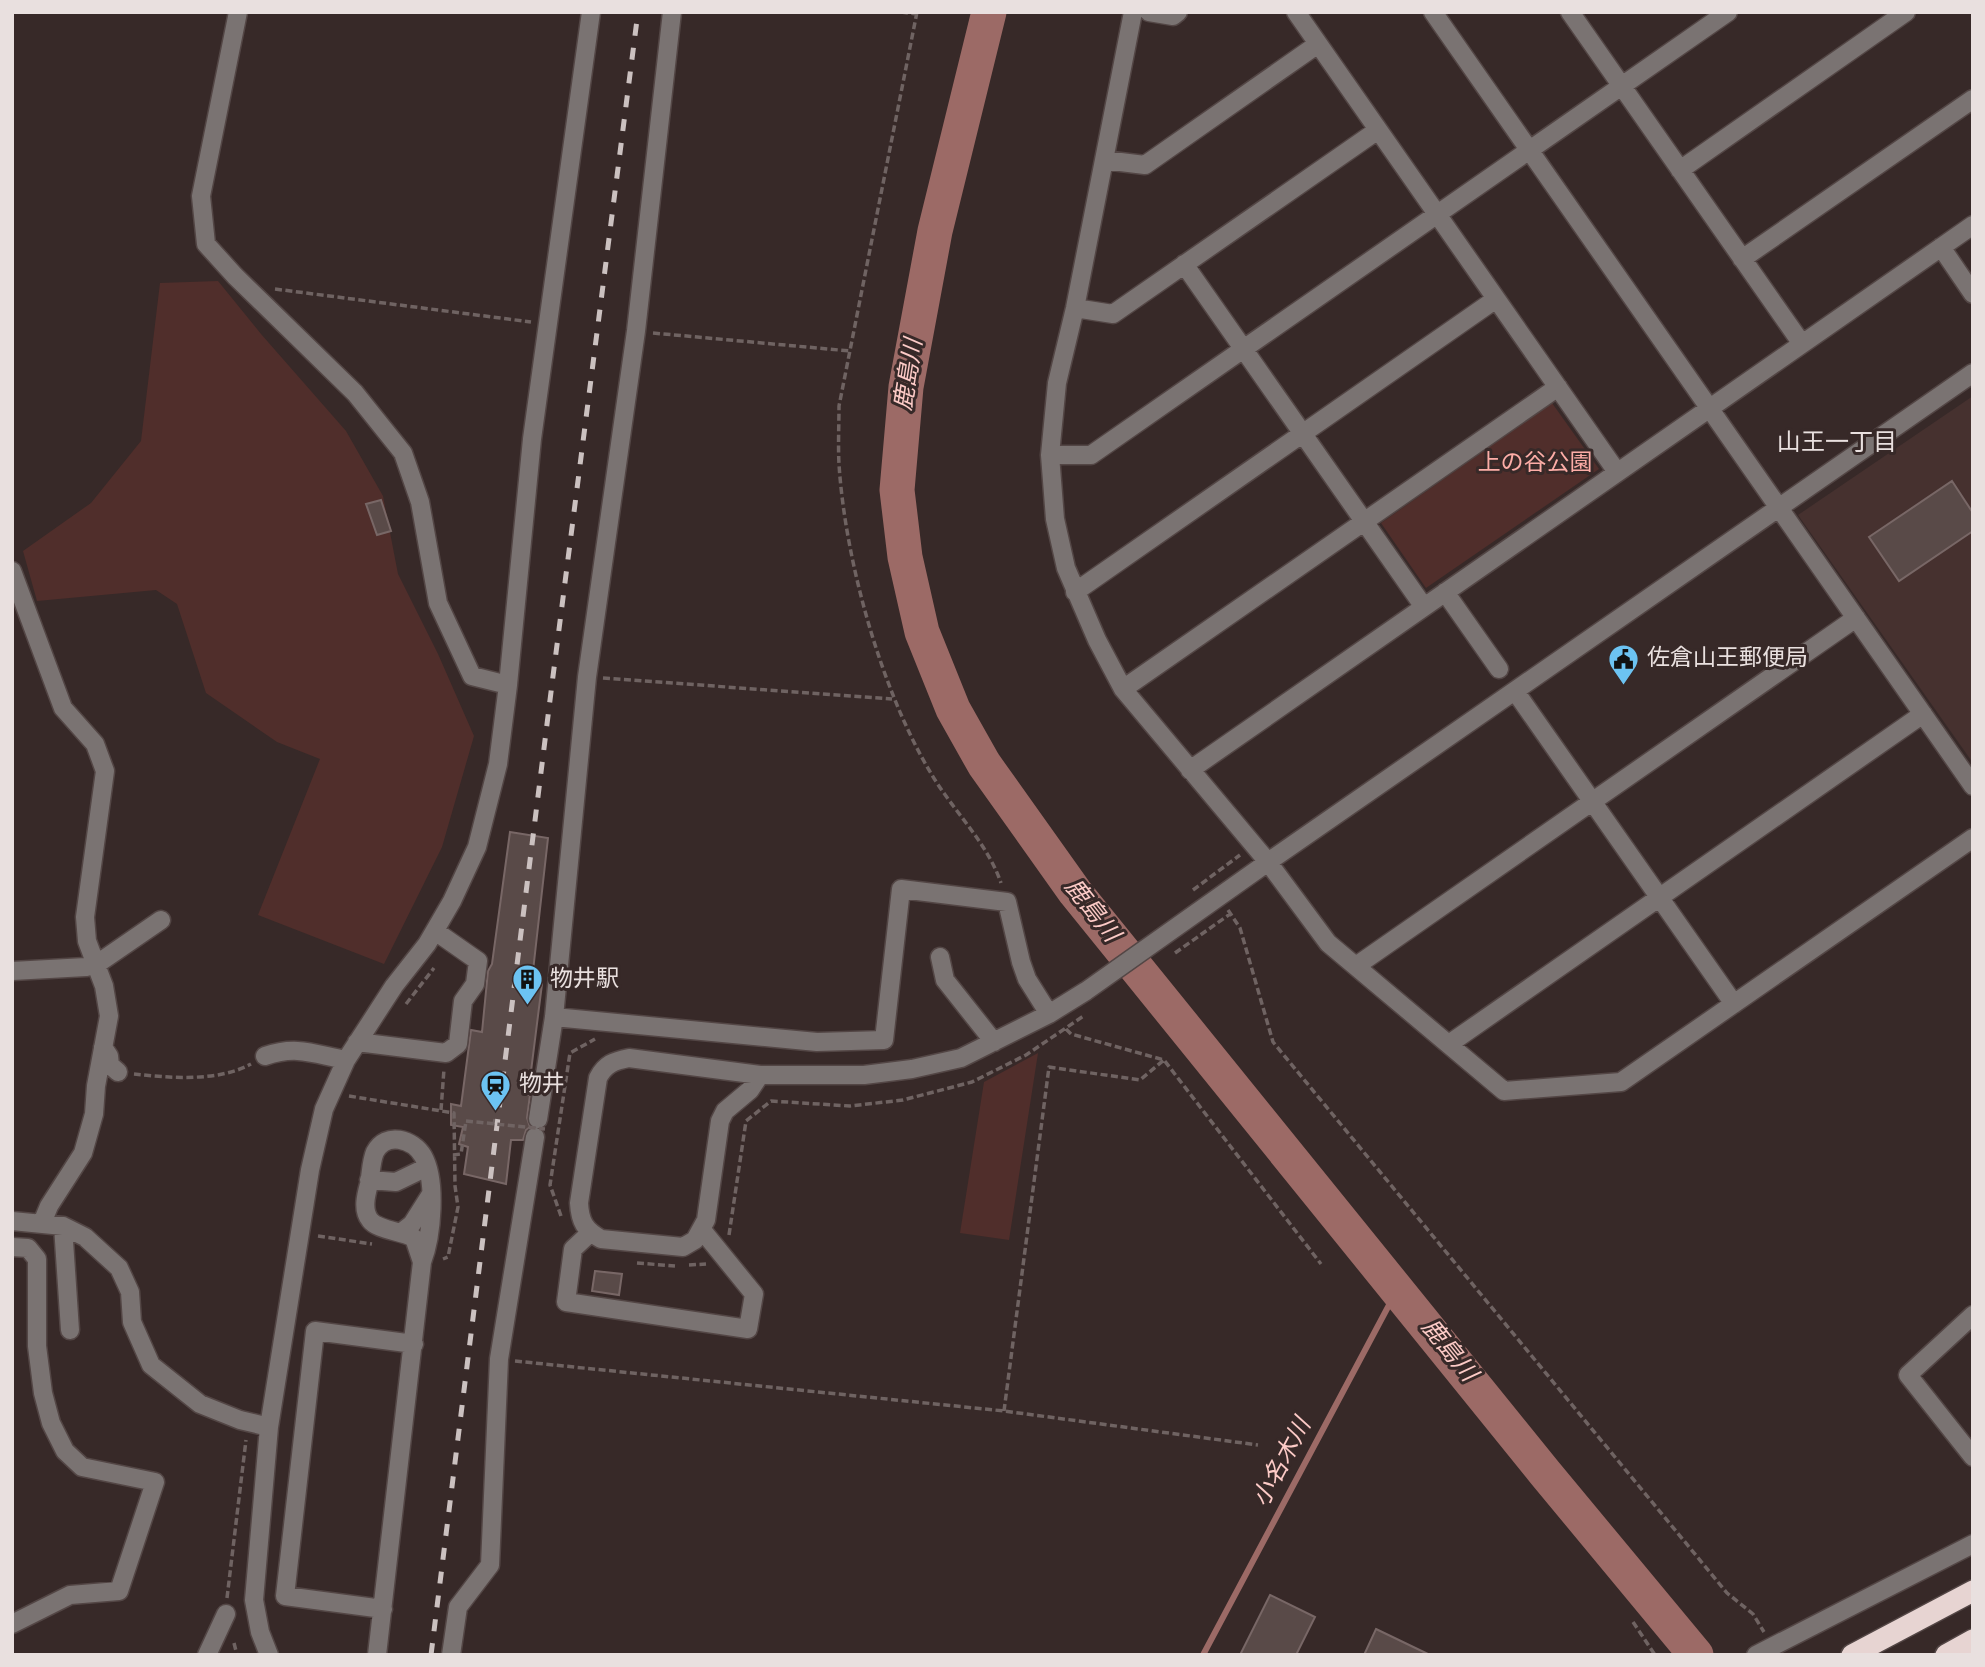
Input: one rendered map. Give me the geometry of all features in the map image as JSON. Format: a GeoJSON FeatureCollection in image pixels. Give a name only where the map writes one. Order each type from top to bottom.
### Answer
{"type":"FeatureCollection","features":[{"type":"Feature","properties":{"kind":"highway"},"geometry":{"type":"LineString","coordinates":[[1852,1655],[1973,1591]]}},
{"type":"Feature","properties":{"kind":"highway"},"geometry":{"type":"LineString","coordinates":[[1946,1655],[1973,1640]]}},
{"type":"Feature","properties":{"kind":"street"},"geometry":{"type":"LineString","coordinates":[[238,12],[201,196],[206,244],[355,393],[403,453],[420,502],[438,603],[472,676],[508,685]]}},
{"type":"Feature","properties":{"kind":"street"},"geometry":{"type":"LineString","coordinates":[[269,1655],[260,1632],[254,1600],[269,1427],[310,1170],[324,1109],[357,1042],[435,931],[477,847],[498,764],[531,439],[591,12]]}},
{"type":"Feature","properties":{"kind":"street"},"geometry":{"type":"LineString","coordinates":[[452,1655],[458,1607],[490,1565],[499,1359],[539,1128],[554,1017],[587,677],[636,331],[673,12]]}},
{"type":"Feature","properties":{"kind":"street"},"geometry":{"type":"LineString","coordinates":[[1133,12],[1075,308],[1057,383],[1050,455],[1055,519],[1066,568],[1075,592],[1123,689],[1268,862],[1328,943],[1504,1091],[1621,1082],[1973,838]]}},
{"type":"Feature","properties":{"kind":"street"},"geometry":{"type":"LineString","coordinates":[[1149,12],[1173,16],[1178,12]]}},
{"type":"Feature","properties":{"kind":"street"},"geometry":{"type":"LineString","coordinates":[[1296,12],[1617,472]]}},
{"type":"Feature","properties":{"kind":"street"},"geometry":{"type":"LineString","coordinates":[[1433,12],[1973,786]]}},
{"type":"Feature","properties":{"kind":"street"},"geometry":{"type":"LineString","coordinates":[[1570,12],[1801,344]]}},
{"type":"Feature","properties":{"kind":"street"},"geometry":{"type":"LineString","coordinates":[[1050,455],[1091,456],[1728,12]]}},
{"type":"Feature","properties":{"kind":"street"},"geometry":{"type":"LineString","coordinates":[[1680,170],[1906,12]]}},
{"type":"Feature","properties":{"kind":"street"},"geometry":{"type":"LineString","coordinates":[[1104,160],[1144,165],[1318,44]]}},
{"type":"Feature","properties":{"kind":"street"},"geometry":{"type":"LineString","coordinates":[[1742,259],[1973,99]]}},
{"type":"Feature","properties":{"kind":"street"},"geometry":{"type":"LineString","coordinates":[[1075,308],[1113,314],[1378,130]]}},
{"type":"Feature","properties":{"kind":"street"},"geometry":{"type":"LineString","coordinates":[[1190,770],[1973,225]]}},
{"type":"Feature","properties":{"kind":"street"},"geometry":{"type":"LineString","coordinates":[[1941,247],[1973,293]]}},
{"type":"Feature","properties":{"kind":"street"},"geometry":{"type":"LineString","coordinates":[[1184,264],[1424,607]]}},
{"type":"Feature","properties":{"kind":"street"},"geometry":{"type":"LineString","coordinates":[[1075,592],[1496,299]]}},
{"type":"Feature","properties":{"kind":"street"},"geometry":{"type":"LineString","coordinates":[[760,1075],[750,1090],[725,1111],[720,1121],[706,1220],[695,1240],[682,1247],[601,1239],[590,1233],[580,1220],[579,1203],[598,1078],[604,1067],[617,1060],[629,1058],[760,1075],[864,1075],[912,1069],[961,1058],[1049,1014],[1086,991],[1973,373]]}},
{"type":"Feature","properties":{"kind":"street"},"geometry":{"type":"LineString","coordinates":[[1123,689],[1558,387]]}},
{"type":"Feature","properties":{"kind":"street"},"geometry":{"type":"LineString","coordinates":[[12,571],[63,708],[95,744],[105,771],[85,917],[87,941],[104,986],[109,1016],[96,1086],[94,1114],[83,1153],[49,1206],[42,1223]]}},
{"type":"Feature","properties":{"kind":"street"},"geometry":{"type":"LineString","coordinates":[[1445,592],[1499,669]]}},
{"type":"Feature","properties":{"kind":"street"},"geometry":{"type":"LineString","coordinates":[[1356,966],[1856,618]]}},
{"type":"Feature","properties":{"kind":"street"},"geometry":{"type":"LineString","coordinates":[[1515,691],[1734,1004]]}},
{"type":"Feature","properties":{"kind":"street"},"geometry":{"type":"LineString","coordinates":[[1449,1044],[1923,714]]}},
{"type":"Feature","properties":{"kind":"street"},"geometry":{"type":"LineString","coordinates":[[554,1017],[817,1042],[884,1040],[901,889],[1007,902],[1024,970],[1049,1014]]}},
{"type":"Feature","properties":{"kind":"street"},"geometry":{"type":"LineString","coordinates":[[12,971],[97,964],[161,920]]}},
{"type":"Feature","properties":{"kind":"street"},"geometry":{"type":"LineString","coordinates":[[357,1042],[446,1053],[458,1044],[463,1000],[475,984],[478,961],[435,931]]}},
{"type":"Feature","properties":{"kind":"street"},"geometry":{"type":"LineString","coordinates":[[940,957],[945,980],[993,1042]]}},
{"type":"Feature","properties":{"kind":"street"},"geometry":{"type":"LineString","coordinates":[[103,1047],[109,1056],[110,1065],[118,1072]]}},
{"type":"Feature","properties":{"kind":"street"},"geometry":{"type":"LineString","coordinates":[[265,1056],[284,1049],[308,1051],[346,1060]]}},
{"type":"Feature","properties":{"kind":"street"},"geometry":{"type":"LineString","coordinates":[[377,1655],[422,1262],[428,1248],[432,1209],[427,1167],[423,1156],[414,1145],[403,1140],[390,1139],[381,1143],[374,1153],[365,1203],[369,1219],[377,1227],[403,1231],[414,1238],[422,1262]]}},
{"type":"Feature","properties":{"kind":"street"},"geometry":{"type":"LineString","coordinates":[[369,1180],[396,1182],[427,1167]]}},
{"type":"Feature","properties":{"kind":"street"},"geometry":{"type":"LineString","coordinates":[[403,1231],[412,1224],[431,1194]]}},
{"type":"Feature","properties":{"kind":"street"},"geometry":{"type":"LineString","coordinates":[[12,1221],[63,1226],[85,1237],[119,1268],[130,1293],[132,1322],[151,1365],[200,1404],[240,1420],[269,1427]]}},
{"type":"Feature","properties":{"kind":"street"},"geometry":{"type":"LineString","coordinates":[[63,1226],[70,1330]]}},
{"type":"Feature","properties":{"kind":"street"},"geometry":{"type":"LineString","coordinates":[[590,1233],[573,1249],[566,1302],[748,1329],[754,1294],[702,1230]]}},
{"type":"Feature","properties":{"kind":"street"},"geometry":{"type":"LineString","coordinates":[[12,1247],[28,1248],[37,1259],[37,1346],[43,1393],[51,1423],[65,1451],[82,1467],[155,1482],[119,1591],[70,1595],[12,1624]]}},
{"type":"Feature","properties":{"kind":"street"},"geometry":{"type":"LineString","coordinates":[[1973,1315],[1909,1375],[1973,1457]]}},
{"type":"Feature","properties":{"kind":"street"},"geometry":{"type":"LineString","coordinates":[[383,1609],[285,1596],[315,1331],[414,1344]]}},
{"type":"Feature","properties":{"kind":"street"},"geometry":{"type":"LineString","coordinates":[[1756,1655],[1973,1544]]}},
{"type":"Feature","properties":{"kind":"street"},"geometry":{"type":"LineString","coordinates":[[207,1655],[226,1614]]}},
{"type":"Feature","properties":{"kind":"path"},"geometry":{"type":"LineString","coordinates":[[901,12],[916,13],[839,406],[841,479],[848,534],[861,593],[893,699],[931,775],[994,863],[1007,902]]}},
{"type":"Feature","properties":{"kind":"path"},"geometry":{"type":"LineString","coordinates":[[250,290],[257,287],[533,322]]}},
{"type":"Feature","properties":{"kind":"path"},"geometry":{"type":"LineString","coordinates":[[636,331],[850,351]]}},
{"type":"Feature","properties":{"kind":"path"},"geometry":{"type":"LineString","coordinates":[[587,677],[893,699]]}},
{"type":"Feature","properties":{"kind":"path"},"geometry":{"type":"LineString","coordinates":[[1190,893],[1242,853]]}},
{"type":"Feature","properties":{"kind":"path"},"geometry":{"type":"LineString","coordinates":[[1219,897],[1240,928],[1273,1042],[1727,1593],[1753,1614],[1773,1646]]}},
{"type":"Feature","properties":{"kind":"path"},"geometry":{"type":"LineString","coordinates":[[1194,940],[1230,914]]}},
{"type":"Feature","properties":{"kind":"path"},"geometry":{"type":"LineString","coordinates":[[401,1012],[438,963]]}},
{"type":"Feature","properties":{"kind":"path"},"geometry":{"type":"LineString","coordinates":[[728,1243],[746,1121],[771,1101],[850,1106],[914,1097],[972,1082],[1026,1055],[1088,1013]]}},
{"type":"Feature","properties":{"kind":"path"},"geometry":{"type":"LineString","coordinates":[[1049,1014],[1071,1034],[1164,1060],[1321,1264]]}},
{"type":"Feature","properties":{"kind":"path"},"geometry":{"type":"LineString","coordinates":[[441,1111],[446,1053]]}},
{"type":"Feature","properties":{"kind":"path"},"geometry":{"type":"LineString","coordinates":[[118,1072],[212,1076],[240,1070],[265,1056]]}},
{"type":"Feature","properties":{"kind":"path"},"geometry":{"type":"LineString","coordinates":[[1004,1411],[1049,1067],[1140,1080],[1164,1060]]}},
{"type":"Feature","properties":{"kind":"path"},"geometry":{"type":"LineString","coordinates":[[453,1155],[461,1154],[466,1121],[495,1121],[539,1128]]}},
{"type":"Feature","properties":{"kind":"path"},"geometry":{"type":"LineString","coordinates":[[499,1359],[1004,1411],[1258,1445]]}},
{"type":"Feature","properties":{"kind":"path"},"geometry":{"type":"LineString","coordinates":[[237,1655],[226,1614],[228,1576],[246,1440]]}},
{"type":"Feature","properties":{"kind":"path"},"geometry":{"type":"LineString","coordinates":[[1633,1622],[1655,1655]]}},
{"type":"Feature","properties":{"kind":"shaded area"},"geometry":{"type":"Polygon","coordinates":[[[1973,396],[1973,763],[1798,515],[1973,396]]]}},
{"type":"Feature","properties":{"kind":"green space"},"geometry":{"type":"Polygon","coordinates":[[[218,281],[346,431],[383,496],[398,574],[438,654],[474,736],[442,847],[384,964],[258,915],[320,759],[277,742],[206,693],[177,604],[156,590],[37,601],[23,551],[91,503],[141,441],[160,283],[218,281]]]}},
{"type":"Feature","properties":{"kind":"green space","name":"上の谷公園"},"geometry":{"type":"Polygon","coordinates":[[[1552,403],[1599,469],[1426,588],[1381,523],[1552,403]]]}},
{"type":"Feature","properties":{"kind":"green space"},"geometry":{"type":"Polygon","coordinates":[[[1038,1053],[1009,1240],[960,1233],[984,1082],[1038,1053]]]}},
{"type":"Feature","properties":{"kind":"building"},"geometry":{"type":"Polygon","coordinates":[[[1952,481],[1973,513],[1973,531],[1899,581],[1869,537],[1952,481]]]}},
{"type":"Feature","properties":{"kind":"building"},"geometry":{"type":"Polygon","coordinates":[[[381,500],[391,531],[377,535],[366,504],[381,500]]]}},
{"type":"Feature","properties":{"kind":"building","name":"物井駅"},"geometry":{"type":"Polygon","coordinates":[[[510,832],[548,838],[533,971],[542,984],[528,1095],[527,1118],[530,1127],[523,1140],[511,1140],[506,1184],[464,1174],[468,1147],[459,1144],[463,1127],[451,1125],[451,1104],[461,1106],[471,1030],[482,1032],[488,971],[492,964],[510,832]]]}},
{"type":"Feature","properties":{"kind":"building"},"geometry":{"type":"Polygon","coordinates":[[[595,1271],[622,1274],[619,1295],[592,1291],[595,1271]]]}},
{"type":"Feature","properties":{"kind":"building"},"geometry":{"type":"Polygon","coordinates":[[[1270,1595],[1315,1617],[1296,1655],[1240,1655],[1270,1595]]]}},
{"type":"Feature","properties":{"kind":"building"},"geometry":{"type":"Polygon","coordinates":[[[1376,1629],[1430,1655],[1364,1655],[1376,1629]]]}},
{"type":"Feature","properties":{"kind":"waterway","name":"鹿島川"},"geometry":{"type":"LineString","coordinates":[[989,12],[935,231],[906,387],[897,490],[905,557],[922,632],[953,709],[984,764],[1075,892],[1545,1473],[1696,1655]]}},
{"type":"Feature","properties":{"kind":"waterway","name":"小名木川"},"geometry":{"type":"LineString","coordinates":[[1203,1655],[1397,1290]]}},
{"type":"Feature","properties":{"kind":"railway"},"geometry":{"type":"LineString","coordinates":[[431,1655],[638,12]]}},
{"type":"Feature","properties":{"kind":"place","name":"佐倉山王郵便局"},"geometry":{"type":"Point","coordinates":[1624,686]}},
{"type":"Feature","properties":{"kind":"place","name":"物井駅"},"geometry":{"type":"Point","coordinates":[527,1007]}},
{"type":"Feature","properties":{"kind":"place","name":"物井"},"geometry":{"type":"Point","coordinates":[496,1112]}},
{"type":"Feature","properties":{"kind":"district","name":"山王一丁目"},"geometry":{"type":"Point","coordinates":[1837,444]}}]}
